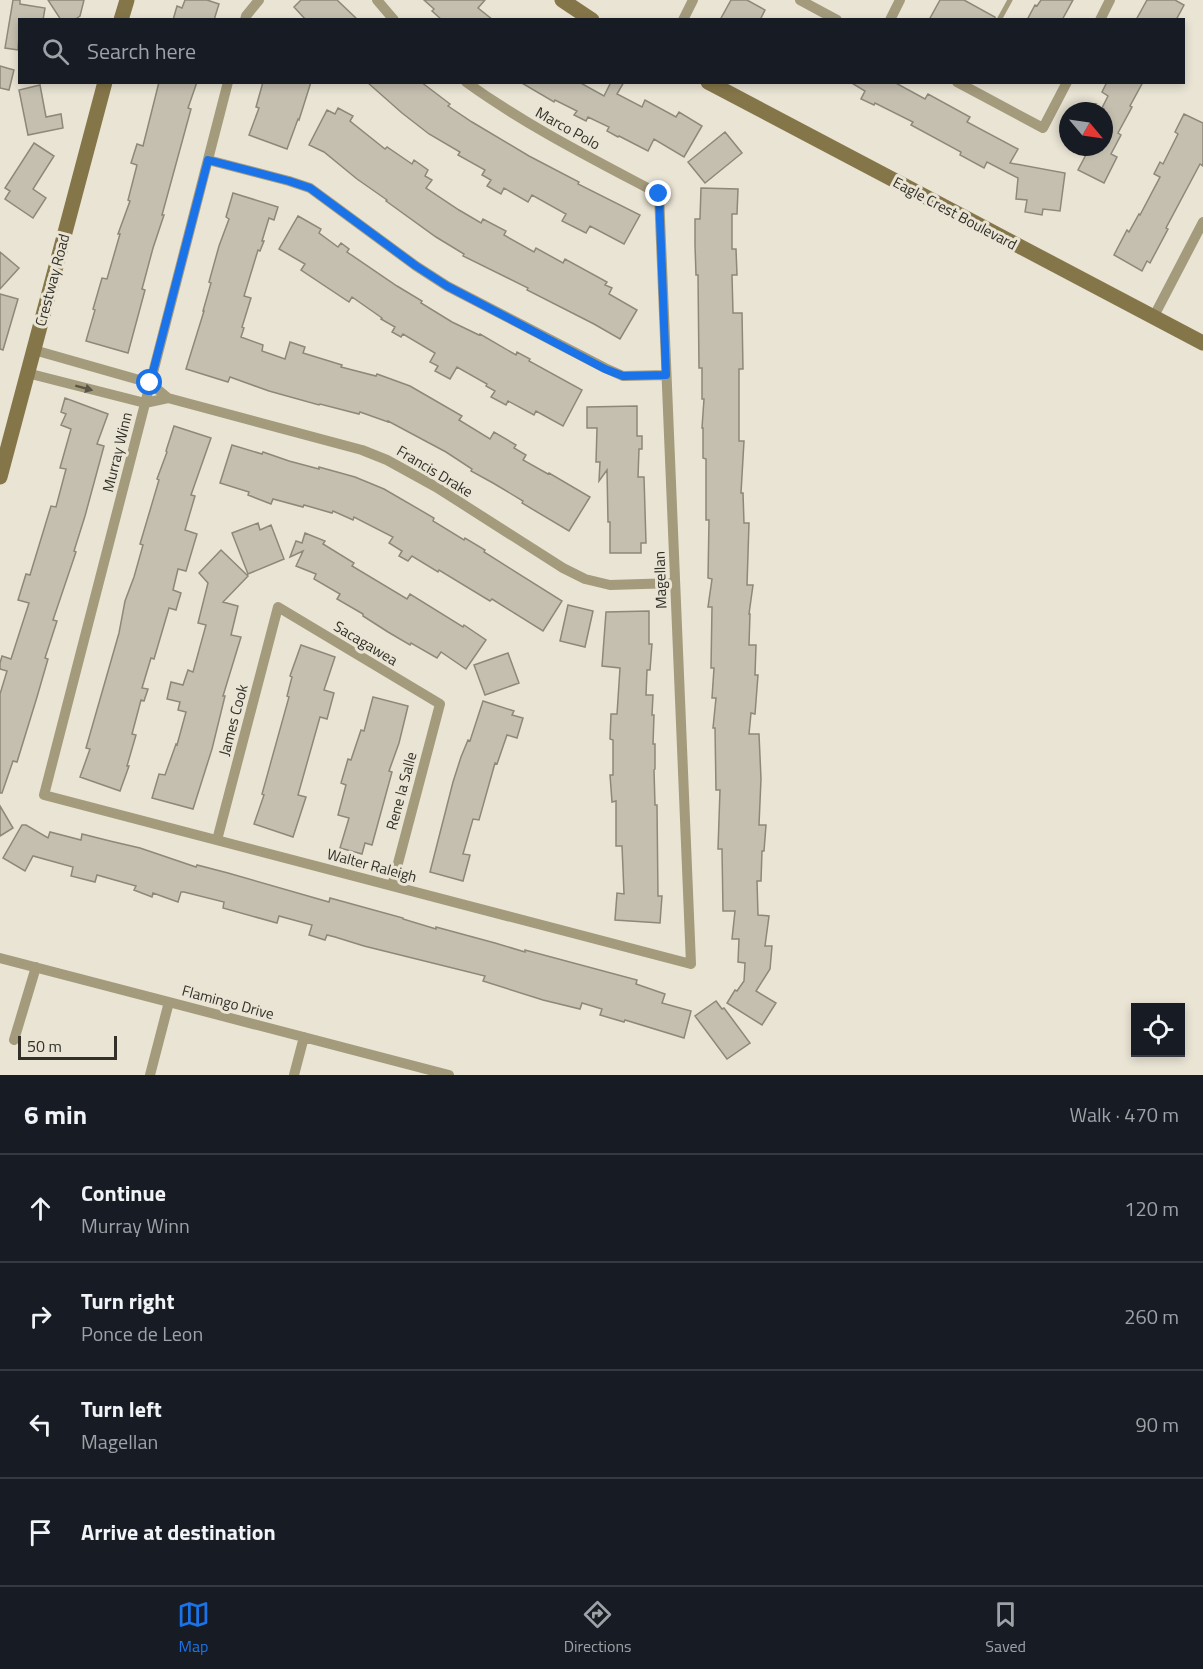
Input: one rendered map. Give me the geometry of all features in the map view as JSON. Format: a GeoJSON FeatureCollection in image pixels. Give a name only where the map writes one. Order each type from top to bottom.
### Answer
{"type":"FeatureCollection","features":[{"type":"Feature","properties":{"kind":"main road"},"geometry":{"type":"LineString","coordinates":[[122,18],[127,0]]}},
{"type":"Feature","properties":{"kind":"main road"},"geometry":{"type":"LineString","coordinates":[[562,0],[589,18]]}},
{"type":"Feature","properties":{"kind":"main road","name":"Crestway Road"},"geometry":{"type":"LineString","coordinates":[[0,477],[104,84]]}},
{"type":"Feature","properties":{"kind":"main road","name":"Eagle Crest Boulevard"},"geometry":{"type":"LineString","coordinates":[[712,84],[1203,343]]}},
{"type":"Feature","properties":{"kind":"street"},"geometry":{"type":"LineString","coordinates":[[246,18],[259,0]]}},
{"type":"Feature","properties":{"kind":"street"},"geometry":{"type":"LineString","coordinates":[[376,0],[392,18]]}},
{"type":"Feature","properties":{"kind":"street"},"geometry":{"type":"LineString","coordinates":[[684,18],[693,0]]}},
{"type":"Feature","properties":{"kind":"street"},"geometry":{"type":"LineString","coordinates":[[800,0],[833,18]]}},
{"type":"Feature","properties":{"kind":"street"},"geometry":{"type":"LineString","coordinates":[[891,18],[900,0]]}},
{"type":"Feature","properties":{"kind":"street"},"geometry":{"type":"LineString","coordinates":[[1101,18],[1110,0]]}},
{"type":"Feature","properties":{"kind":"street","name":"Murray Winn"},"geometry":{"type":"LineString","coordinates":[[44,795],[227,84]]}},
{"type":"Feature","properties":{"kind":"street","name":"Marco Polo"},"geometry":{"type":"LineString","coordinates":[[469,84],[501,107],[555,139],[659,194]]}},
{"type":"Feature","properties":{"kind":"street"},"geometry":{"type":"LineString","coordinates":[[961,84],[1043,128],[1066,84]]}},
{"type":"Feature","properties":{"kind":"street"},"geometry":{"type":"LineString","coordinates":[[208,160],[310,188],[447,286],[605,369],[623,376],[666,375]]}},
{"type":"Feature","properties":{"kind":"street","name":"Magellan"},"geometry":{"type":"LineString","coordinates":[[659,194],[691,964]]}},
{"type":"Feature","properties":{"kind":"street"},"geometry":{"type":"LineString","coordinates":[[1153,318],[1203,222]]}},
{"type":"Feature","properties":{"kind":"street","name":"Francis Drake"},"geometry":{"type":"LineString","coordinates":[[33,350],[150,383],[168,398],[362,450],[387,459],[436,487],[563,568],[585,579],[610,585],[675,583]]}},
{"type":"Feature","properties":{"kind":"street","name":"Francis Drake"},"geometry":{"type":"LineString","coordinates":[[27,373],[145,404],[168,398]]}},
{"type":"Feature","properties":{"kind":"street","name":"Sacagawea"},"geometry":{"type":"LineString","coordinates":[[278,607],[440,704]]}},
{"type":"Feature","properties":{"kind":"street","name":"James Cook"},"geometry":{"type":"LineString","coordinates":[[217,840],[278,607]]}},
{"type":"Feature","properties":{"kind":"street","name":"Rene la Salle"},"geometry":{"type":"LineString","coordinates":[[392,886],[440,704]]}},
{"type":"Feature","properties":{"kind":"street","name":"Walter Raleigh"},"geometry":{"type":"LineString","coordinates":[[44,795],[691,964]]}},
{"type":"Feature","properties":{"kind":"street","name":"Flamingo Drive"},"geometry":{"type":"LineString","coordinates":[[0,958],[449,1075]]}},
{"type":"Feature","properties":{"kind":"street"},"geometry":{"type":"LineString","coordinates":[[14,1040],[36,968]]}},
{"type":"Feature","properties":{"kind":"street"},"geometry":{"type":"LineString","coordinates":[[150,1075],[169,1002]]}},
{"type":"Feature","properties":{"kind":"street"},"geometry":{"type":"LineString","coordinates":[[294,1075],[304,1037]]}},
{"type":"Feature","properties":{"kind":"lane"},"geometry":{"type":"LineString","coordinates":[[1000,18],[1010,0]]}},
{"type":"Feature","properties":{"kind":"building"},"geometry":{"type":"Polygon","coordinates":[[[13,0],[20,0],[20,4],[45,8],[43,18],[18,18],[18,50],[5,48],[13,0]]]}},
{"type":"Feature","properties":{"kind":"building"},"geometry":{"type":"Polygon","coordinates":[[[48,0],[84,0],[80,16],[60,18],[48,0]]]}},
{"type":"Feature","properties":{"kind":"building"},"geometry":{"type":"Polygon","coordinates":[[[185,0],[207,0],[219,4],[215,18],[174,18],[177,6],[182,8],[185,0]]]}},
{"type":"Feature","properties":{"kind":"building"},"geometry":{"type":"Polygon","coordinates":[[[301,0],[337,0],[356,18],[304,18],[294,7],[301,0]]]}},
{"type":"Feature","properties":{"kind":"building"},"geometry":{"type":"Polygon","coordinates":[[[424,0],[485,0],[478,8],[490,18],[440,18],[432,11],[434,9],[424,0]]]}},
{"type":"Feature","properties":{"kind":"building"},"geometry":{"type":"Polygon","coordinates":[[[731,0],[747,0],[765,10],[761,18],[721,18],[731,0]]]}},
{"type":"Feature","properties":{"kind":"building"},"geometry":{"type":"Polygon","coordinates":[[[940,0],[964,0],[995,17],[995,18],[930,18],[940,0]]]}},
{"type":"Feature","properties":{"kind":"building"},"geometry":{"type":"Polygon","coordinates":[[[1041,0],[1073,0],[1063,18],[1028,18],[1035,5],[1037,6],[1041,0]]]}},
{"type":"Feature","properties":{"kind":"building"},"geometry":{"type":"Polygon","coordinates":[[[1147,0],[1175,0],[1184,5],[1177,18],[1137,18],[1147,0]]]}},
{"type":"Feature","properties":{"kind":"building"},"geometry":{"type":"Polygon","coordinates":[[[0,66],[14,70],[9,90],[0,88],[0,66]]]}},
{"type":"Feature","properties":{"kind":"building"},"geometry":{"type":"Polygon","coordinates":[[[158,84],[196,84],[188,108],[191,109],[162,215],[164,215],[142,289],[145,290],[128,353],[86,341],[102,278],[107,279],[120,234],[118,234],[130,201],[128,200],[137,165],[131,163],[137,144],[143,146],[158,84]]]}},
{"type":"Feature","properties":{"kind":"building"},"geometry":{"type":"Polygon","coordinates":[[[262,84],[310,84],[287,149],[249,135],[259,108],[256,107],[262,84]]]}},
{"type":"Feature","properties":{"kind":"building"},"geometry":{"type":"Polygon","coordinates":[[[369,84],[424,84],[450,104],[448,106],[472,122],[579,182],[578,184],[640,215],[624,244],[590,226],[586,233],[562,221],[566,214],[532,195],[528,202],[504,188],[501,194],[487,186],[491,180],[482,175],[485,170],[458,155],[460,152],[429,134],[369,84]]]}},
{"type":"Feature","properties":{"kind":"building"},"geometry":{"type":"Polygon","coordinates":[[[523,84],[583,84],[604,96],[610,84],[623,84],[617,94],[642,107],[645,100],[676,117],[679,112],[702,126],[684,157],[654,139],[648,151],[607,131],[609,127],[588,117],[586,121],[574,115],[577,111],[555,100],[554,102],[523,84]]]}},
{"type":"Feature","properties":{"kind":"building"},"geometry":{"type":"Polygon","coordinates":[[[853,84],[898,84],[925,99],[928,94],[970,117],[967,122],[1018,149],[1010,163],[1065,173],[1060,211],[1043,209],[1042,215],[1025,212],[1027,200],[1016,199],[1018,178],[987,162],[984,168],[960,155],[961,152],[911,125],[913,122],[875,103],[874,105],[861,99],[865,91],[853,84]]]}},
{"type":"Feature","properties":{"kind":"building"},"geometry":{"type":"Polygon","coordinates":[[[1106,84],[1142,84],[1118,133],[1121,135],[1113,150],[1113,102],[1105,102],[1108,96],[1102,92],[1106,84]]]}},
{"type":"Feature","properties":{"kind":"building"},"geometry":{"type":"Polygon","coordinates":[[[40,85],[46,117],[61,114],[63,128],[28,135],[19,90],[40,85]]]}},
{"type":"Feature","properties":{"kind":"building"},"geometry":{"type":"Polygon","coordinates":[[[338,108],[353,116],[350,121],[385,149],[387,147],[412,164],[414,160],[428,170],[425,176],[432,180],[426,188],[459,210],[481,223],[483,219],[506,231],[504,235],[534,252],[536,248],[563,263],[565,259],[607,282],[605,285],[612,288],[609,294],[637,310],[620,339],[527,290],[528,288],[463,256],[464,254],[386,201],[324,152],[309,145],[327,110],[335,114],[338,108]]]}},
{"type":"Feature","properties":{"kind":"building"},"geometry":{"type":"Polygon","coordinates":[[[1184,114],[1203,123],[1203,166],[1200,164],[1150,263],[1147,261],[1142,271],[1114,255],[1127,230],[1129,232],[1140,215],[1160,177],[1154,174],[1160,162],[1163,164],[1178,134],[1175,132],[1184,114]]]}},
{"type":"Feature","properties":{"kind":"building"},"geometry":{"type":"Polygon","coordinates":[[[725,132],[742,153],[705,183],[688,162],[725,132]]]}},
{"type":"Feature","properties":{"kind":"building"},"geometry":{"type":"Polygon","coordinates":[[[34,143],[54,156],[33,189],[46,198],[33,218],[5,199],[10,191],[5,188],[34,143]]]}},
{"type":"Feature","properties":{"kind":"building"},"geometry":{"type":"Polygon","coordinates":[[[1113,155],[1117,157],[1104,183],[1078,170],[1085,156],[1113,155]]]}},
{"type":"Feature","properties":{"kind":"building"},"geometry":{"type":"Polygon","coordinates":[[[701,188],[738,189],[737,214],[732,214],[732,249],[736,249],[737,275],[732,275],[733,313],[742,313],[743,369],[739,369],[739,441],[744,441],[741,493],[743,493],[744,523],[749,523],[747,585],[753,585],[749,614],[749,645],[756,645],[755,675],[758,675],[755,714],[751,713],[749,734],[759,734],[761,779],[759,825],[766,825],[761,881],[757,881],[758,915],[769,916],[765,946],[772,946],[770,969],[756,991],[776,1003],[762,1025],[727,1003],[744,981],[745,963],[738,962],[739,939],[732,939],[735,911],[723,911],[722,849],[718,849],[720,790],[716,790],[715,728],[713,728],[716,698],[712,698],[714,668],[711,668],[712,607],[708,607],[712,579],[708,578],[709,520],[706,520],[706,459],[703,458],[702,428],[704,399],[702,399],[702,368],[699,368],[698,275],[696,275],[695,245],[695,219],[700,219],[701,188]]]}},
{"type":"Feature","properties":{"kind":"building"},"geometry":{"type":"Polygon","coordinates":[[[233,193],[278,207],[274,220],[269,218],[262,241],[264,241],[260,251],[258,250],[244,296],[251,298],[241,337],[263,345],[262,351],[285,359],[290,342],[305,347],[303,353],[342,365],[341,367],[376,376],[377,374],[410,386],[462,416],[459,420],[490,439],[494,432],[516,445],[514,448],[526,455],[523,460],[590,497],[569,531],[471,471],[472,469],[446,452],[388,421],[360,412],[359,414],[319,405],[230,377],[228,382],[186,369],[204,311],[219,246],[229,219],[226,217],[233,193]]]}},
{"type":"Feature","properties":{"kind":"building"},"geometry":{"type":"Polygon","coordinates":[[[298,216],[321,229],[319,233],[338,247],[341,243],[349,249],[347,252],[452,322],[480,334],[516,355],[517,352],[582,390],[563,426],[536,411],[534,415],[508,401],[506,405],[491,397],[495,391],[457,367],[450,379],[435,371],[438,366],[430,362],[435,353],[403,334],[401,337],[392,332],[395,327],[352,297],[349,302],[301,270],[305,264],[279,249],[298,216]]]}},
{"type":"Feature","properties":{"kind":"building"},"geometry":{"type":"Polygon","coordinates":[[[0,252],[19,268],[0,289],[0,252]]]}},
{"type":"Feature","properties":{"kind":"building"},"geometry":{"type":"Polygon","coordinates":[[[0,294],[18,299],[3,350],[0,349],[0,294]]]}},
{"type":"Feature","properties":{"kind":"building"},"geometry":{"type":"Polygon","coordinates":[[[65,398],[108,414],[97,444],[104,446],[74,551],[76,552],[53,620],[57,621],[45,658],[48,659],[37,697],[17,762],[13,761],[2,793],[0,793],[0,694],[7,671],[0,669],[0,663],[2,656],[11,659],[29,603],[18,600],[26,574],[30,575],[51,506],[56,507],[66,469],[60,468],[71,429],[61,425],[66,414],[61,412],[65,398]]]}},
{"type":"Feature","properties":{"kind":"building"},"geometry":{"type":"Polygon","coordinates":[[[637,406],[637,436],[642,436],[638,477],[644,477],[646,543],[641,543],[641,553],[610,553],[607,470],[599,481],[600,462],[596,462],[597,428],[587,428],[587,407],[637,406]]]}},
{"type":"Feature","properties":{"kind":"building"},"geometry":{"type":"Polygon","coordinates":[[[174,426],[211,438],[191,495],[195,496],[185,530],[197,534],[186,571],[178,569],[173,590],[181,593],[176,610],[169,608],[154,659],[151,658],[142,688],[148,689],[144,701],[141,700],[132,734],[136,735],[127,766],[129,766],[120,791],[80,777],[90,749],[86,748],[119,633],[125,601],[143,545],[140,544],[159,480],[157,479],[174,426]]]}},
{"type":"Feature","properties":{"kind":"building"},"geometry":{"type":"Polygon","coordinates":[[[232,445],[355,477],[384,489],[434,518],[433,521],[464,540],[465,538],[485,550],[484,552],[562,601],[543,631],[439,570],[438,572],[412,556],[408,561],[399,556],[402,551],[389,543],[393,537],[354,517],[353,520],[333,511],[332,513],[273,499],[271,504],[248,495],[249,492],[220,483],[232,445]]]}},
{"type":"Feature","properties":{"kind":"building"},"geometry":{"type":"Polygon","coordinates":[[[258,523],[260,530],[271,525],[284,559],[248,574],[232,533],[258,523]]]}},
{"type":"Feature","properties":{"kind":"building"},"geometry":{"type":"Polygon","coordinates":[[[305,533],[325,541],[323,544],[354,563],[352,566],[407,599],[410,594],[486,640],[466,669],[441,652],[437,658],[388,632],[337,599],[340,594],[314,579],[316,574],[296,566],[303,551],[290,557],[296,541],[302,543],[305,533]]]}},
{"type":"Feature","properties":{"kind":"building"},"geometry":{"type":"Polygon","coordinates":[[[221,550],[248,576],[223,602],[238,606],[231,635],[241,637],[223,696],[225,696],[212,749],[193,809],[152,798],[159,774],[165,775],[177,745],[186,712],[178,710],[180,702],[167,699],[171,682],[183,685],[188,670],[193,672],[206,625],[198,623],[208,583],[199,573],[221,550]]]}},
{"type":"Feature","properties":{"kind":"building"},"geometry":{"type":"Polygon","coordinates":[[[568,605],[593,611],[585,647],[560,641],[568,605]]]}},
{"type":"Feature","properties":{"kind":"building"},"geometry":{"type":"Polygon","coordinates":[[[649,611],[649,644],[652,644],[650,670],[647,670],[646,695],[653,695],[658,896],[662,896],[660,923],[615,920],[617,893],[624,894],[622,846],[616,846],[616,801],[612,802],[610,775],[613,775],[613,740],[610,739],[611,714],[617,714],[620,668],[602,666],[606,612],[649,611]]]}},
{"type":"Feature","properties":{"kind":"building"},"geometry":{"type":"Polygon","coordinates":[[[301,645],[335,657],[324,690],[334,693],[327,719],[320,717],[298,795],[306,797],[293,837],[254,824],[264,795],[262,794],[289,697],[287,696],[292,677],[290,676],[301,645]]]}},
{"type":"Feature","properties":{"kind":"building"},"geometry":{"type":"Polygon","coordinates":[[[508,653],[519,683],[485,695],[474,665],[508,653]]]}},
{"type":"Feature","properties":{"kind":"building"},"geometry":{"type":"Polygon","coordinates":[[[373,697],[408,706],[389,771],[392,772],[372,845],[365,843],[362,854],[340,848],[349,818],[338,815],[346,785],[341,783],[348,759],[351,760],[361,730],[364,731],[373,697]]]}},
{"type":"Feature","properties":{"kind":"building"},"geometry":{"type":"Polygon","coordinates":[[[483,701],[514,711],[512,715],[523,718],[517,738],[507,735],[497,764],[495,763],[479,820],[473,819],[463,854],[470,855],[463,881],[430,872],[453,782],[483,701]]]}},
{"type":"Feature","properties":{"kind":"building"},"geometry":{"type":"Polygon","coordinates":[[[0,806],[13,828],[0,836],[0,806]]]}},
{"type":"Feature","properties":{"kind":"building"},"geometry":{"type":"Polygon","coordinates":[[[22,825],[48,838],[50,832],[81,840],[82,834],[140,848],[196,867],[197,865],[228,873],[329,902],[330,898],[436,929],[436,927],[637,980],[636,984],[665,994],[662,1003],[691,1011],[684,1038],[600,1015],[602,1009],[582,1003],[580,1009],[543,1000],[483,981],[485,976],[327,935],[325,940],[309,935],[312,925],[279,916],[277,923],[223,908],[224,902],[184,892],[181,892],[178,902],[153,893],[152,897],[134,890],[136,886],[97,875],[95,882],[71,876],[73,867],[33,856],[25,871],[3,858],[22,825]]]}},
{"type":"Feature","properties":{"kind":"building"},"geometry":{"type":"Polygon","coordinates":[[[716,1001],[722,1009],[724,1008],[750,1043],[727,1059],[695,1016],[716,1001]]]}},
{"type":"Feature","properties":{"kind":"route"},"geometry":{"type":"LineString","coordinates":[[150,383],[208,160],[310,188],[447,286],[605,369],[623,376],[666,375],[659,194]]}}]}
